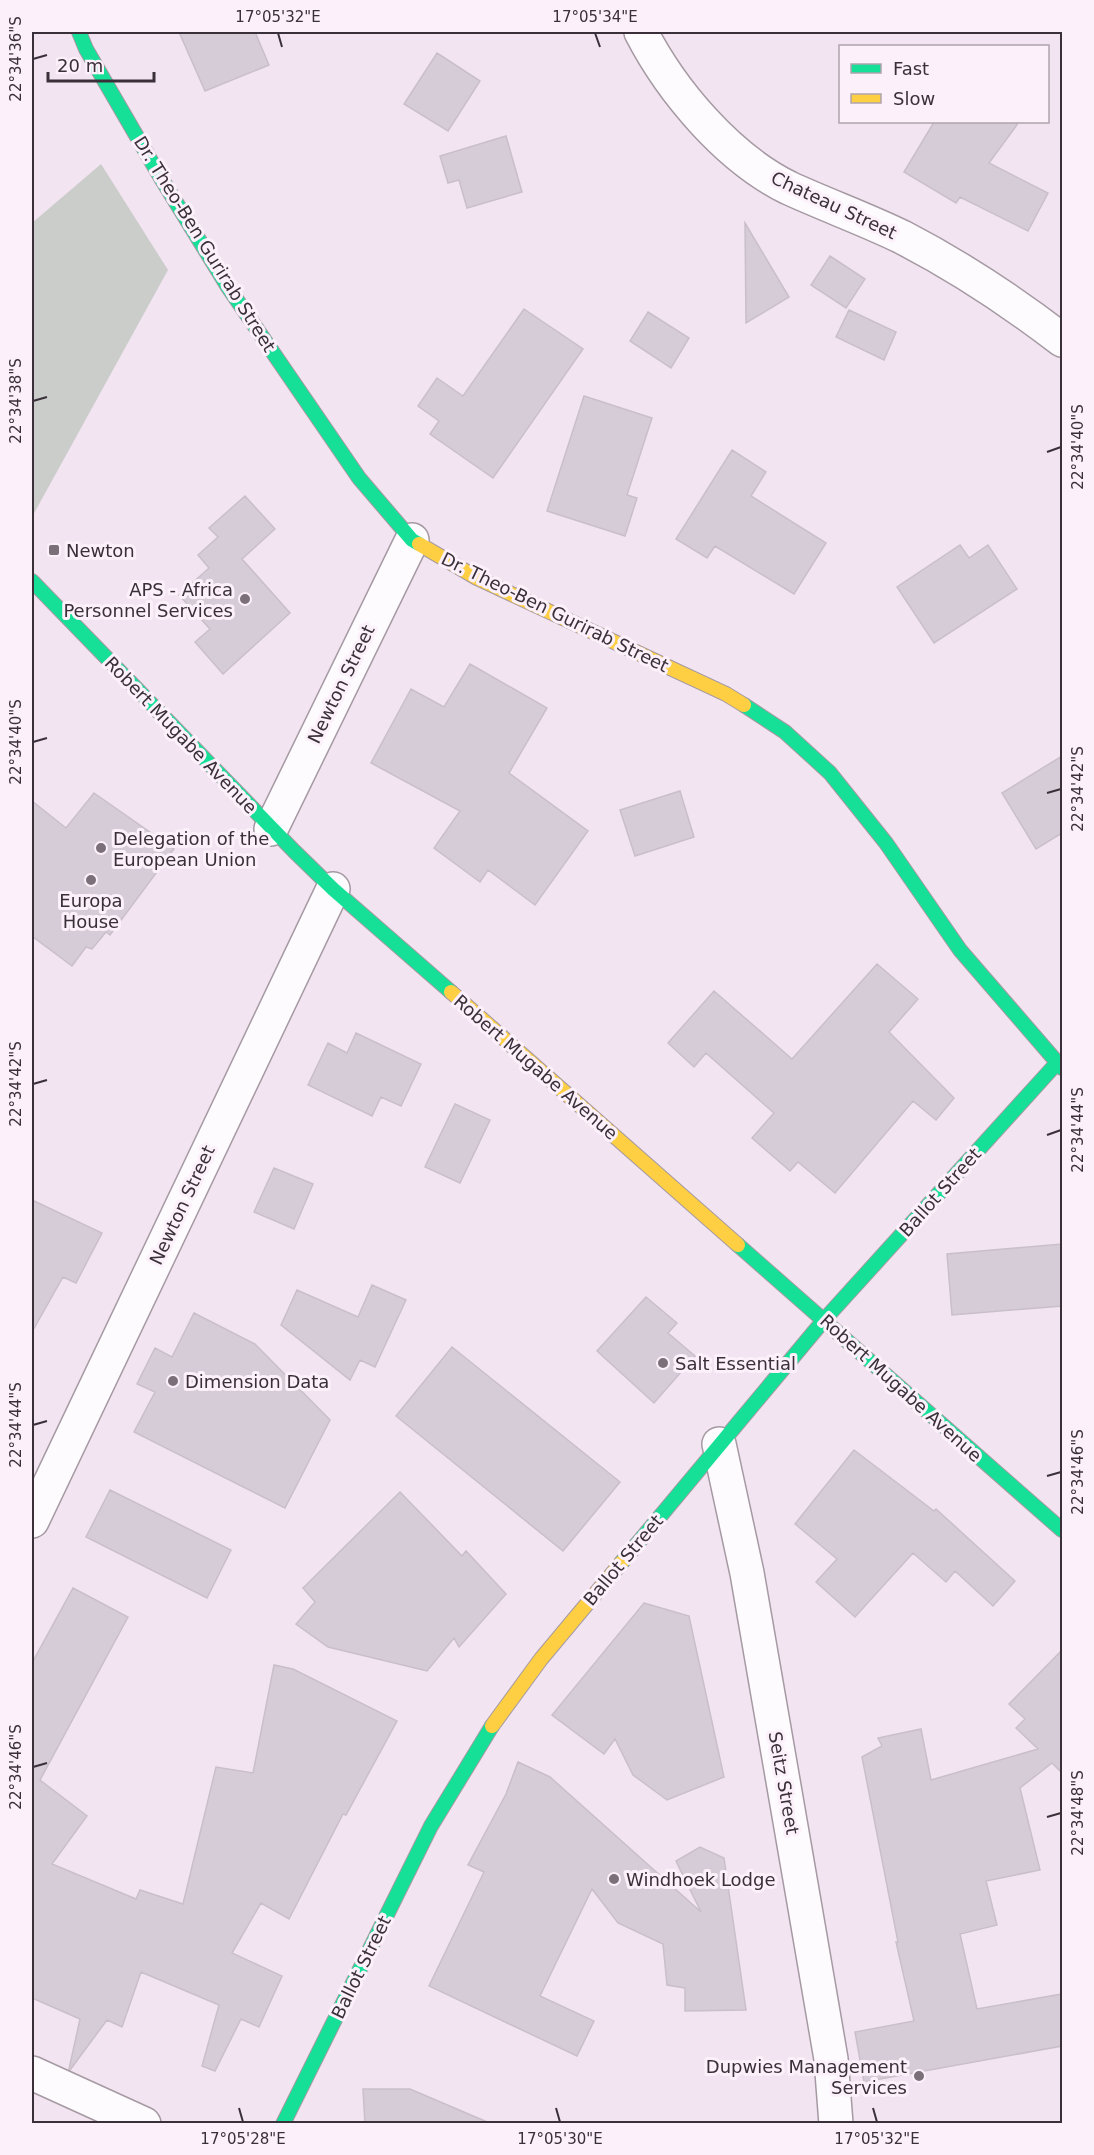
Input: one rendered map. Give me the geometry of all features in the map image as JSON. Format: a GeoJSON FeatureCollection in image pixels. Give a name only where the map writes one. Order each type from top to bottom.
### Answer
{"type":"FeatureCollection","features":[{"type":"Feature","properties":{"kind":"street","name":"Dr. Theo-Ben Gurirab Street"},"geometry":{"type":"LineString","coordinates":[[79,32],[86,49],[228,287],[360,478],[412,540],[477,578],[726,694],[785,732],[830,773],[886,843],[960,950],[1060,1066]]}},
{"type":"Feature","properties":{"kind":"street","name":"Chateau Street"},"geometry":{"type":"LineString","coordinates":[[641,32],[683,96],[749,163],[788,187],[901,237],[983,282],[1062,340]]}},
{"type":"Feature","properties":{"kind":"street","name":"Newton Street"},"geometry":{"type":"LineString","coordinates":[[271,829],[412,540]]}},
{"type":"Feature","properties":{"kind":"street","name":"Robert Mugabe Avenue"},"geometry":{"type":"LineString","coordinates":[[32,580],[271,829],[333,889],[1062,1530]]}},
{"type":"Feature","properties":{"kind":"street","name":"Newton Street"},"geometry":{"type":"LineString","coordinates":[[32,1521],[333,889]]}},
{"type":"Feature","properties":{"kind":"street","name":"Ballot Street"},"geometry":{"type":"LineString","coordinates":[[283,2124],[431,1826],[491,1728],[541,1659],[824,1320],[1060,1066]]}},
{"type":"Feature","properties":{"kind":"street","name":"Seitz Street"},"geometry":{"type":"LineString","coordinates":[[719,1444],[747,1573],[808,1924],[832,2068],[836,2124]]}},
{"type":"Feature","properties":{"kind":"street"},"geometry":{"type":"LineString","coordinates":[[32,2073],[144,2124]]}},
{"type":"Feature","properties":{"kind":"shaded area"},"geometry":{"type":"Polygon","coordinates":[[[101,164],[168,270],[32,517],[32,223],[101,164]]]}},
{"type":"Feature","properties":{"kind":"building"},"geometry":{"type":"Polygon","coordinates":[[[179,32],[255,32],[269,65],[205,91],[179,32]]]}},
{"type":"Feature","properties":{"kind":"building"},"geometry":{"type":"Polygon","coordinates":[[[437,53],[480,81],[448,131],[404,104],[437,53]]]}},
{"type":"Feature","properties":{"kind":"building"},"geometry":{"type":"Polygon","coordinates":[[[933,123],[1018,123],[989,163],[1048,193],[1028,231],[960,197],[956,203],[904,172],[933,123]]]}},
{"type":"Feature","properties":{"kind":"building"},"geometry":{"type":"Polygon","coordinates":[[[506,136],[522,192],[467,208],[459,180],[448,183],[440,156],[506,136]]]}},
{"type":"Feature","properties":{"kind":"building"},"geometry":{"type":"Polygon","coordinates":[[[745,223],[789,297],[746,323],[745,223]]]}},
{"type":"Feature","properties":{"kind":"building"},"geometry":{"type":"Polygon","coordinates":[[[830,256],[865,279],[846,308],[811,285],[830,256]]]}},
{"type":"Feature","properties":{"kind":"building"},"geometry":{"type":"Polygon","coordinates":[[[524,309],[583,349],[493,478],[430,434],[439,421],[418,406],[437,378],[463,396],[524,309]]]}},
{"type":"Feature","properties":{"kind":"building"},"geometry":{"type":"Polygon","coordinates":[[[849,310],[896,332],[884,360],[836,337],[849,310]]]}},
{"type":"Feature","properties":{"kind":"building"},"geometry":{"type":"Polygon","coordinates":[[[648,312],[689,338],[671,368],[630,341],[648,312]]]}},
{"type":"Feature","properties":{"kind":"building"},"geometry":{"type":"Polygon","coordinates":[[[584,396],[652,418],[627,495],[637,498],[625,536],[547,511],[584,396]]]}},
{"type":"Feature","properties":{"kind":"building"},"geometry":{"type":"Polygon","coordinates":[[[732,450],[766,472],[751,496],[826,543],[794,594],[715,546],[707,558],[676,539],[732,450]]]}},
{"type":"Feature","properties":{"kind":"building"},"geometry":{"type":"Polygon","coordinates":[[[245,496],[275,529],[242,559],[290,613],[223,674],[195,642],[210,629],[179,595],[209,568],[198,555],[218,537],[209,528],[245,496]]]}},
{"type":"Feature","properties":{"kind":"building"},"geometry":{"type":"Polygon","coordinates":[[[960,545],[969,558],[988,545],[1017,589],[934,643],[897,587],[960,545]]]}},
{"type":"Feature","properties":{"kind":"building"},"geometry":{"type":"Polygon","coordinates":[[[470,664],[547,708],[509,773],[588,831],[535,905],[488,870],[480,882],[434,848],[460,811],[371,763],[411,689],[444,707],[470,664]]]}},
{"type":"Feature","properties":{"kind":"building"},"geometry":{"type":"Polygon","coordinates":[[[1062,756],[1062,833],[1036,849],[1002,793],[1062,756]]]}},
{"type":"Feature","properties":{"kind":"building"},"geometry":{"type":"Polygon","coordinates":[[[680,791],[694,837],[635,856],[620,810],[680,791]]]}},
{"type":"Feature","properties":{"kind":"building","name":"Europa House"},"geometry":{"type":"Polygon","coordinates":[[[94,793],[174,849],[110,935],[106,932],[92,949],[86,947],[72,966],[32,936],[32,801],[66,828],[94,793]]]}},
{"type":"Feature","properties":{"kind":"building"},"geometry":{"type":"Polygon","coordinates":[[[877,964],[918,999],[889,1032],[954,1098],[936,1120],[913,1101],[835,1193],[798,1162],[790,1171],[752,1138],[774,1113],[706,1053],[694,1067],[668,1043],[714,991],[792,1059],[877,964]]]}},
{"type":"Feature","properties":{"kind":"building"},"geometry":{"type":"Polygon","coordinates":[[[356,1033],[421,1064],[401,1106],[381,1097],[372,1116],[308,1085],[328,1043],[347,1053],[356,1033]]]}},
{"type":"Feature","properties":{"kind":"building"},"geometry":{"type":"Polygon","coordinates":[[[455,1104],[490,1120],[460,1183],[425,1167],[455,1104]]]}},
{"type":"Feature","properties":{"kind":"building"},"geometry":{"type":"Polygon","coordinates":[[[274,1168],[313,1184],[294,1229],[254,1212],[274,1168]]]}},
{"type":"Feature","properties":{"kind":"building"},"geometry":{"type":"Polygon","coordinates":[[[32,1200],[102,1233],[76,1283],[63,1277],[32,1332],[32,1200]]]}},
{"type":"Feature","properties":{"kind":"building"},"geometry":{"type":"Polygon","coordinates":[[[1062,1244],[1062,1306],[952,1315],[947,1254],[1062,1244]]]}},
{"type":"Feature","properties":{"kind":"building"},"geometry":{"type":"Polygon","coordinates":[[[372,1285],[406,1300],[375,1367],[360,1360],[350,1380],[281,1325],[297,1290],[358,1317],[372,1285]]]}},
{"type":"Feature","properties":{"kind":"building"},"geometry":{"type":"Polygon","coordinates":[[[646,1297],[677,1323],[668,1333],[695,1356],[654,1403],[597,1351],[646,1297]]]}},
{"type":"Feature","properties":{"kind":"building"},"geometry":{"type":"Polygon","coordinates":[[[194,1313],[255,1344],[330,1420],[285,1508],[134,1432],[155,1392],[137,1384],[155,1348],[172,1357],[194,1313]]]}},
{"type":"Feature","properties":{"kind":"building"},"geometry":{"type":"Polygon","coordinates":[[[452,1347],[620,1482],[563,1551],[396,1416],[452,1347]]]}},
{"type":"Feature","properties":{"kind":"building"},"geometry":{"type":"Polygon","coordinates":[[[854,1450],[934,1511],[936,1509],[1015,1581],[993,1606],[955,1571],[946,1582],[913,1553],[855,1617],[816,1582],[837,1559],[795,1524],[854,1450]]]}},
{"type":"Feature","properties":{"kind":"building"},"geometry":{"type":"Polygon","coordinates":[[[110,1490],[231,1550],[207,1598],[86,1537],[110,1490]]]}},
{"type":"Feature","properties":{"kind":"building"},"geometry":{"type":"Polygon","coordinates":[[[400,1492],[462,1556],[466,1551],[506,1594],[459,1647],[454,1638],[427,1671],[328,1647],[296,1624],[315,1602],[303,1588],[400,1492]]]}},
{"type":"Feature","properties":{"kind":"building"},"geometry":{"type":"Polygon","coordinates":[[[73,1588],[128,1617],[40,1780],[87,1816],[52,1864],[136,1899],[140,1890],[183,1904],[216,1767],[253,1773],[274,1665],[293,1669],[397,1721],[346,1815],[343,1814],[289,1919],[261,1903],[232,1953],[282,1976],[259,2027],[241,2019],[215,2071],[202,2066],[219,2005],[141,1972],[122,2027],[107,2020],[70,2070],[80,2019],[32,1998],[32,1663],[73,1588]]]}},
{"type":"Feature","properties":{"kind":"building"},"geometry":{"type":"Polygon","coordinates":[[[644,1603],[689,1616],[724,1777],[667,1800],[633,1775],[615,1739],[604,1754],[552,1715],[644,1603]]]}},
{"type":"Feature","properties":{"kind":"building"},"geometry":{"type":"Polygon","coordinates":[[[1062,1650],[1062,1773],[1052,1763],[1020,1788],[1040,1870],[986,1881],[997,1925],[960,1934],[977,2009],[1062,1994],[1062,2046],[864,2082],[855,2032],[914,2021],[896,1942],[898,1942],[862,1757],[882,1746],[878,1738],[921,1729],[931,1780],[1038,1749],[1016,1728],[1025,1719],[1009,1704],[1062,1650]]]}},
{"type":"Feature","properties":{"kind":"building","name":"Windhoek Lodge"},"geometry":{"type":"Polygon","coordinates":[[[518,1762],[550,1777],[701,1912],[676,1861],[700,1847],[724,1858],[746,2010],[685,2011],[685,1988],[667,1985],[663,1944],[618,1923],[592,1889],[540,1996],[594,2021],[577,2056],[429,1986],[484,1872],[468,1865],[506,1794],[518,1762]]]}},
{"type":"Feature","properties":{"kind":"building"},"geometry":{"type":"Polygon","coordinates":[[[363,2089],[410,2089],[492,2124],[365,2124],[363,2089]]]}},
{"type":"Feature","properties":{"kind":"traffic: fast"},"geometry":{"type":"LineString","coordinates":[[79,32],[86,49],[161,178],[228,287],[359,478],[412,540],[419,544]]}},
{"type":"Feature","properties":{"kind":"traffic: fast"},"geometry":{"type":"LineString","coordinates":[[32,581],[294,851],[333,889],[451,992]]}},
{"type":"Feature","properties":{"kind":"traffic: fast"},"geometry":{"type":"LineString","coordinates":[[744,705],[785,732],[830,773],[886,843],[960,950],[1062,1068]]}},
{"type":"Feature","properties":{"kind":"traffic: fast"},"geometry":{"type":"LineString","coordinates":[[622,1562],[824,1320],[1057,1063]]}},
{"type":"Feature","properties":{"kind":"traffic: fast"},"geometry":{"type":"LineString","coordinates":[[738,1245],[1062,1530]]}},
{"type":"Feature","properties":{"kind":"traffic: fast"},"geometry":{"type":"LineString","coordinates":[[283,2124],[431,1826],[492,1726]]}},
{"type":"Feature","properties":{"kind":"traffic: slow"},"geometry":{"type":"LineString","coordinates":[[419,544],[477,578],[726,694],[744,705]]}},
{"type":"Feature","properties":{"kind":"traffic: slow"},"geometry":{"type":"LineString","coordinates":[[451,992],[738,1245]]}},
{"type":"Feature","properties":{"kind":"traffic: slow"},"geometry":{"type":"LineString","coordinates":[[492,1726],[541,1659],[622,1562]]}},
{"type":"Feature","properties":{"kind":"place","name":"Newton"},"geometry":{"type":"Point","coordinates":[54,550]}},
{"type":"Feature","properties":{"kind":"place","name":"APS - Africa Personnel Services"},"geometry":{"type":"Point","coordinates":[245,599]}},
{"type":"Feature","properties":{"kind":"place","name":"Delegation of the European Union"},"geometry":{"type":"Point","coordinates":[101,848]}},
{"type":"Feature","properties":{"kind":"place","name":"Europa House"},"geometry":{"type":"Point","coordinates":[91,880]}},
{"type":"Feature","properties":{"kind":"place","name":"Salt Essential"},"geometry":{"type":"Point","coordinates":[663,1363]}},
{"type":"Feature","properties":{"kind":"place","name":"Dimension Data"},"geometry":{"type":"Point","coordinates":[173,1381]}},
{"type":"Feature","properties":{"kind":"place","name":"Windhoek Lodge"},"geometry":{"type":"Point","coordinates":[614,1879]}},
{"type":"Feature","properties":{"kind":"place","name":"Dupwies Management Services"},"geometry":{"type":"Point","coordinates":[919,2076]}}]}
